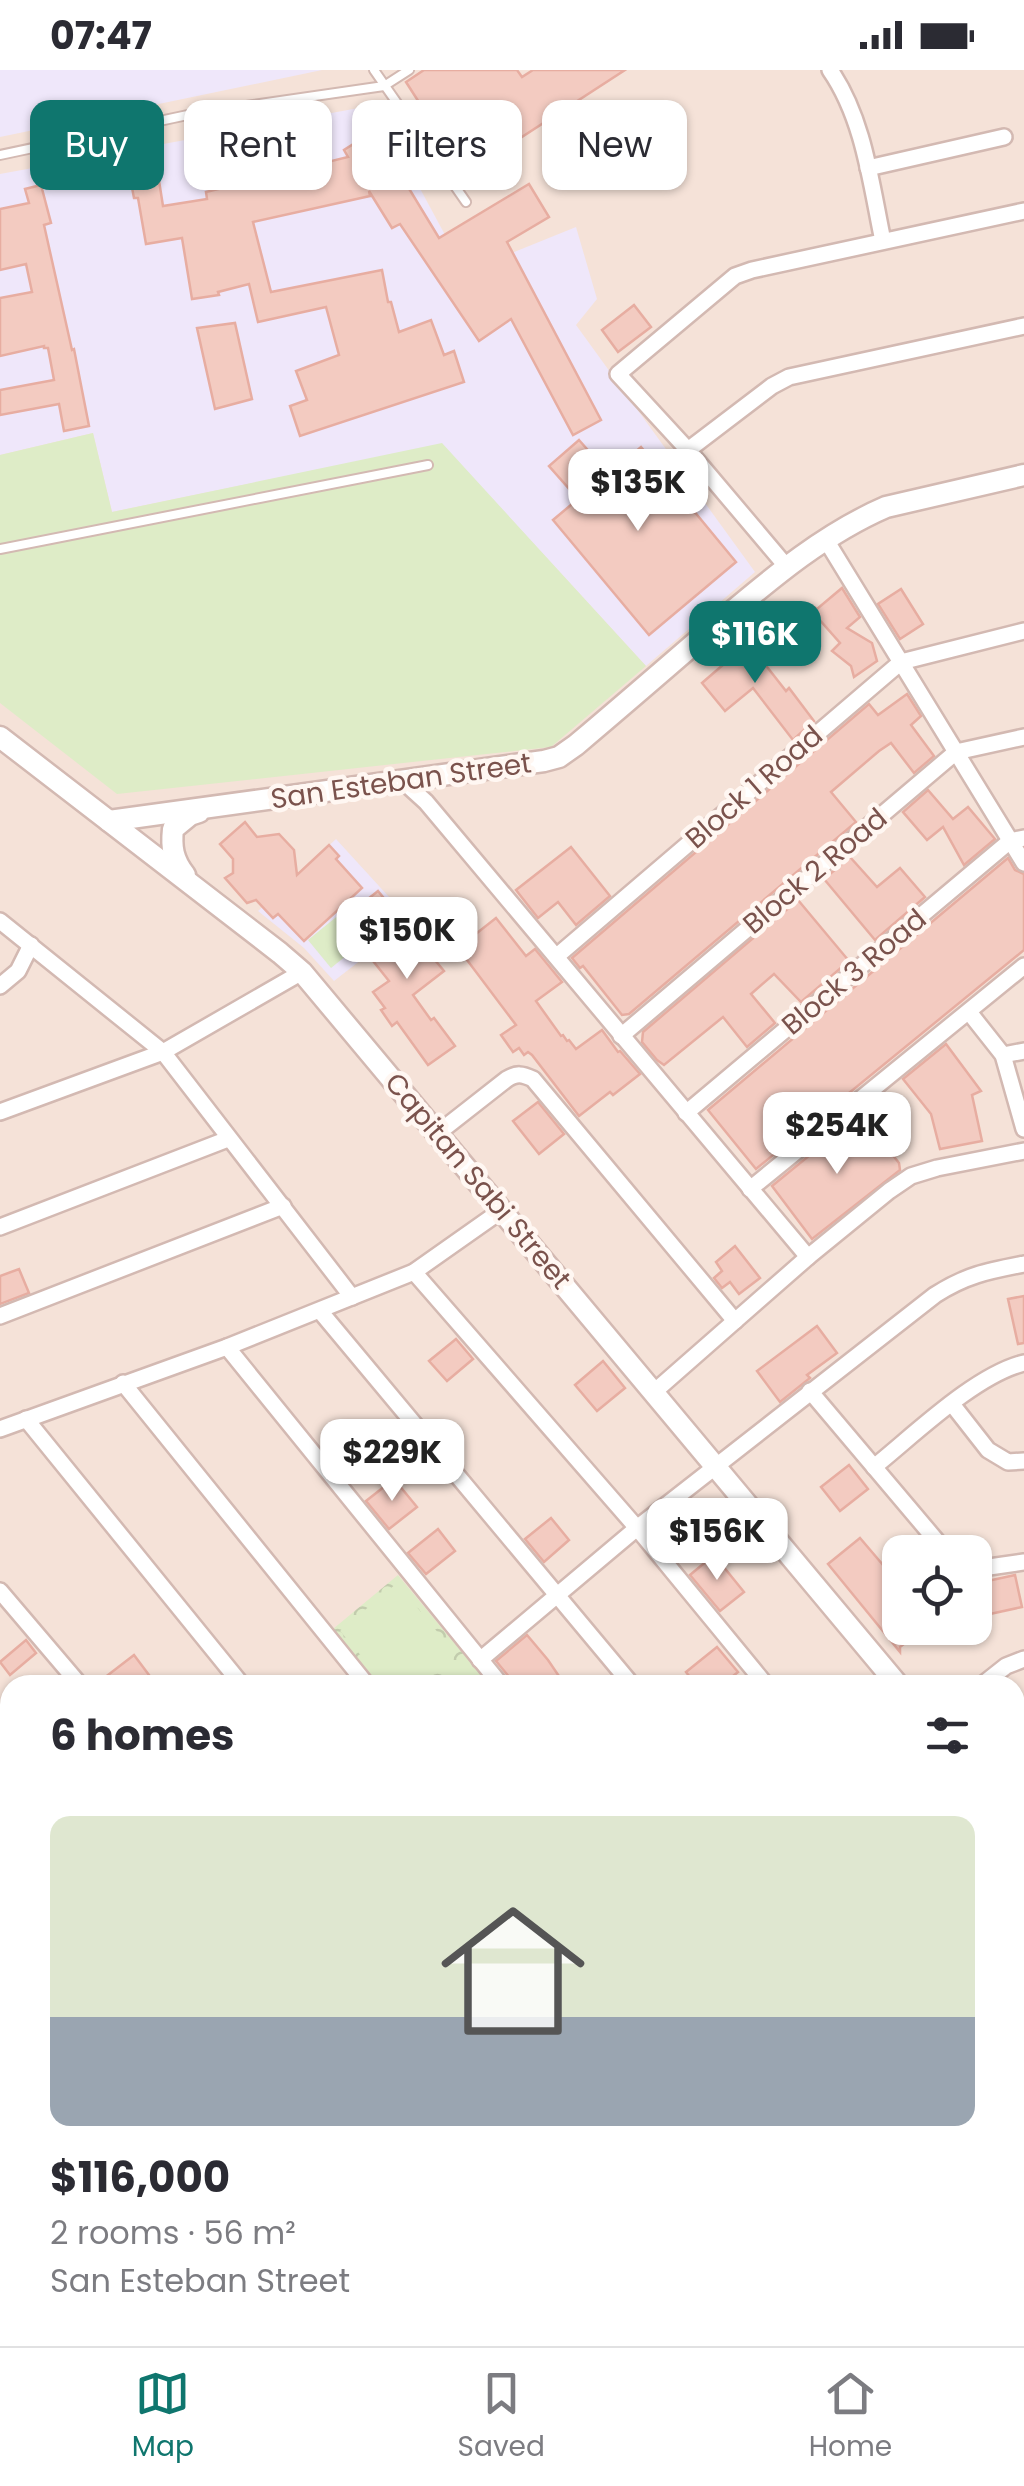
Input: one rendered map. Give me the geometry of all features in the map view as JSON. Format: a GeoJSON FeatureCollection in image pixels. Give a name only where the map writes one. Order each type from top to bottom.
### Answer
{"type":"FeatureCollection","features":[{"type":"Feature","properties":{"kind":"street"},"geometry":{"type":"LineString","coordinates":[[830,70],[851,109],[883,241]]}},
{"type":"Feature","properties":{"kind":"street"},"geometry":{"type":"LineString","coordinates":[[868,168],[1004,137]]}},
{"type":"Feature","properties":{"kind":"street"},"geometry":{"type":"LineString","coordinates":[[786,566],[618,374],[734,276],[1024,211]]}},
{"type":"Feature","properties":{"kind":"street"},"geometry":{"type":"LineString","coordinates":[[688,450],[789,377],[1024,326]]}},
{"type":"Feature","properties":{"kind":"street","name":"San Esteban Street"},"geometry":{"type":"LineString","coordinates":[[110,821],[558,757],[786,566],[826,540],[886,508],[1024,476]]}},
{"type":"Feature","properties":{"kind":"street"},"geometry":{"type":"LineString","coordinates":[[826,540],[956,752],[1017,839],[1024,863]]}},
{"type":"Feature","properties":{"kind":"street","name":"Block 1 Road"},"geometry":{"type":"LineString","coordinates":[[557,956],[901,662],[1024,632]]}},
{"type":"Feature","properties":{"kind":"street","name":"Capitan Sabi Street"},"geometry":{"type":"LineString","coordinates":[[0,736],[302,972],[890,1675]]}},
{"type":"Feature","properties":{"kind":"street","name":"Block 2 Road"},"geometry":{"type":"LineString","coordinates":[[620,1036],[956,752],[1024,737]]}},
{"type":"Feature","properties":{"kind":"street"},"geometry":{"type":"LineString","coordinates":[[404,782],[426,802],[557,956],[808,1257]]}},
{"type":"Feature","properties":{"kind":"street"},"geometry":{"type":"LineString","coordinates":[[192,885],[178,866],[171,847],[174,828],[190,815],[209,808]]}},
{"type":"Feature","properties":{"kind":"street","name":"Block 3 Road"},"geometry":{"type":"LineString","coordinates":[[686,1113],[1017,839]]}},
{"type":"Feature","properties":{"kind":"street"},"geometry":{"type":"LineString","coordinates":[[0,921],[164,1052],[352,1297]]}},
{"type":"Feature","properties":{"kind":"street"},"geometry":{"type":"LineString","coordinates":[[0,986],[18,971],[31,945]]}},
{"type":"Feature","properties":{"kind":"street"},"geometry":{"type":"LineString","coordinates":[[750,1188],[1024,966]]}},
{"type":"Feature","properties":{"kind":"street"},"geometry":{"type":"LineString","coordinates":[[0,1112],[164,1052],[302,972]]}},
{"type":"Feature","properties":{"kind":"street"},"geometry":{"type":"LineString","coordinates":[[969,1012],[1002,1055],[1024,1130]]}},
{"type":"Feature","properties":{"kind":"street"},"geometry":{"type":"LineString","coordinates":[[1002,1055],[1024,1051]]}},
{"type":"Feature","properties":{"kind":"street"},"geometry":{"type":"LineString","coordinates":[[438,1134],[507,1079],[522,1074],[532,1079],[735,1321]]}},
{"type":"Feature","properties":{"kind":"street"},"geometry":{"type":"LineString","coordinates":[[0,1227],[228,1138]]}},
{"type":"Feature","properties":{"kind":"street"},"geometry":{"type":"LineString","coordinates":[[654,1392],[889,1190],[911,1176],[938,1168],[1024,1151]]}},
{"type":"Feature","properties":{"kind":"street"},"geometry":{"type":"LineString","coordinates":[[0,1316],[284,1206]]}},
{"type":"Feature","properties":{"kind":"street"},"geometry":{"type":"LineString","coordinates":[[0,1429],[227,1348],[414,1272],[502,1210]]}},
{"type":"Feature","properties":{"kind":"street"},"geometry":{"type":"LineString","coordinates":[[480,1660],[636,1528],[934,1295],[977,1274],[1024,1264]]}},
{"type":"Feature","properties":{"kind":"street"},"geometry":{"type":"LineString","coordinates":[[414,1272],[758,1675]]}},
{"type":"Feature","properties":{"kind":"street"},"geometry":{"type":"LineString","coordinates":[[320,1310],[624,1675]]}},
{"type":"Feature","properties":{"kind":"street"},"geometry":{"type":"LineString","coordinates":[[227,1348],[493,1675]]}},
{"type":"Feature","properties":{"kind":"street"},"geometry":{"type":"LineString","coordinates":[[874,1466],[988,1379],[1024,1363]]}},
{"type":"Feature","properties":{"kind":"street"},"geometry":{"type":"LineString","coordinates":[[123,1383],[359,1675]]}},
{"type":"Feature","properties":{"kind":"street"},"geometry":{"type":"LineString","coordinates":[[810,1391],[929,1535]]}},
{"type":"Feature","properties":{"kind":"street"},"geometry":{"type":"LineString","coordinates":[[952,1404],[988,1450],[1008,1462],[1024,1461]]}},
{"type":"Feature","properties":{"kind":"street"},"geometry":{"type":"LineString","coordinates":[[26,1419],[234,1675]]}},
{"type":"Feature","properties":{"kind":"street"},"geometry":{"type":"LineString","coordinates":[[992,1567],[1024,1562]]}},
{"type":"Feature","properties":{"kind":"street"},"geometry":{"type":"LineString","coordinates":[[0,1591],[71,1675]]}},
{"type":"Feature","properties":{"kind":"street"},"geometry":{"type":"LineString","coordinates":[[995,1675],[1024,1659]]}},
{"type":"Feature","properties":{"kind":"lane"},"geometry":{"type":"LineString","coordinates":[[374,70],[466,202]]}},
{"type":"Feature","properties":{"kind":"lane"},"geometry":{"type":"LineString","coordinates":[[0,155],[196,113],[384,86],[409,70]]}},
{"type":"Feature","properties":{"kind":"lane"},"geometry":{"type":"LineString","coordinates":[[0,549],[428,466]]}},
{"type":"Feature","properties":{"kind":"shaded area"},"geometry":{"type":"Polygon","coordinates":[[[0,70],[1024,70],[1024,1675],[0,1675],[0,70]]]}},
{"type":"Feature","properties":{"kind":"shaded area"},"geometry":{"type":"Polygon","coordinates":[[[0,70],[322,70],[164,103],[30,100],[30,131],[0,137],[0,70]]]}},
{"type":"Feature","properties":{"kind":"shaded area"},"geometry":{"type":"Polygon","coordinates":[[[352,109],[352,190],[421,190],[465,272],[576,227],[597,299],[576,325],[755,572],[646,666],[442,444],[112,512],[93,433],[0,455],[0,174],[30,168],[30,190],[164,190],[164,144],[184,140],[184,190],[332,190],[332,113],[352,109]]]}},
{"type":"Feature","properties":{"kind":"shaded area"},"geometry":{"type":"Polygon","coordinates":[[[336,839],[411,921],[334,981],[304,948],[258,911],[336,839]]]}},
{"type":"Feature","properties":{"kind":"green space"},"geometry":{"type":"Polygon","coordinates":[[[93,433],[112,512],[442,443],[646,666],[551,747],[117,794],[0,703],[0,455],[93,433]]]}},
{"type":"Feature","properties":{"kind":"green space"},"geometry":{"type":"Polygon","coordinates":[[[356,901],[378,930],[331,968],[308,940],[356,901]]]}},
{"type":"Feature","properties":{"kind":"green space"},"geometry":{"type":"Polygon","coordinates":[[[398,1575],[481,1675],[371,1675],[333,1629],[398,1575]]]}},
{"type":"Feature","properties":{"kind":"green space"},"geometry":{"type":"Polygon","coordinates":[[[397,1583],[454,1652],[428,1675],[377,1675],[340,1631],[397,1583]]]}},
{"type":"Feature","properties":{"kind":"building"},"geometry":{"type":"Polygon","coordinates":[[[424,70],[517,70],[522,77],[533,70],[625,70],[579,100],[542,100],[542,124],[522,137],[522,100],[418,100],[406,82],[424,70]]]}},
{"type":"Feature","properties":{"kind":"building"},"geometry":{"type":"Polygon","coordinates":[[[352,145],[352,190],[410,190],[439,238],[529,184],[549,217],[507,242],[601,420],[573,435],[511,319],[479,341],[400,224],[392,228],[369,191],[370,196],[253,222],[271,292],[382,270],[399,332],[431,320],[444,355],[454,351],[464,382],[300,436],[290,406],[307,400],[296,371],[339,355],[326,307],[258,322],[249,284],[218,292],[219,295],[192,299],[182,238],[146,244],[138,198],[134,198],[132,190],[160,190],[163,206],[207,199],[206,192],[214,190],[332,190],[332,161],[348,157],[344,150],[352,145]]]}},
{"type":"Feature","properties":{"kind":"building"},"geometry":{"type":"Polygon","coordinates":[[[25,189],[42,190],[51,223],[44,225],[89,426],[64,431],[59,404],[0,415],[0,390],[54,380],[48,348],[44,346],[0,356],[0,298],[32,292],[26,264],[0,270],[0,209],[29,203],[25,189]]]}},
{"type":"Feature","properties":{"kind":"building"},"geometry":{"type":"Polygon","coordinates":[[[634,305],[651,327],[618,352],[602,330],[634,305]]]}},
{"type":"Feature","properties":{"kind":"building"},"geometry":{"type":"Polygon","coordinates":[[[235,323],[252,399],[215,409],[197,328],[235,323]]]}},
{"type":"Feature","properties":{"kind":"building"},"geometry":{"type":"Polygon","coordinates":[[[579,440],[609,474],[641,447],[736,562],[649,635],[553,520],[578,499],[549,466],[579,440]]]}},
{"type":"Feature","properties":{"kind":"building"},"geometry":{"type":"Polygon","coordinates":[[[842,588],[860,617],[847,628],[872,643],[877,661],[854,677],[851,666],[832,651],[840,643],[811,610],[842,588]]]}},
{"type":"Feature","properties":{"kind":"building"},"geometry":{"type":"Polygon","coordinates":[[[901,589],[923,624],[900,639],[878,604],[901,589]]]}},
{"type":"Feature","properties":{"kind":"building"},"geometry":{"type":"Polygon","coordinates":[[[741,634],[814,721],[793,740],[753,688],[725,711],[702,683],[724,664],[716,654],[741,634]]]}},
{"type":"Feature","properties":{"kind":"building"},"geometry":{"type":"Polygon","coordinates":[[[907,694],[921,716],[911,725],[934,756],[914,773],[891,743],[879,751],[831,792],[856,822],[629,1014],[622,1015],[572,958],[869,704],[878,715],[907,694]]]}},
{"type":"Feature","properties":{"kind":"building"},"geometry":{"type":"Polygon","coordinates":[[[928,790],[953,819],[968,807],[995,839],[964,865],[943,827],[927,840],[903,812],[928,790]]]}},
{"type":"Feature","properties":{"kind":"building"},"geometry":{"type":"Polygon","coordinates":[[[245,822],[257,837],[279,834],[294,850],[297,875],[329,845],[362,888],[304,941],[278,914],[273,918],[256,900],[247,903],[225,878],[233,873],[233,859],[220,844],[245,822]]]}},
{"type":"Feature","properties":{"kind":"building"},"geometry":{"type":"Polygon","coordinates":[[[571,847],[610,896],[576,925],[558,902],[538,918],[516,890],[571,847]]]}},
{"type":"Feature","properties":{"kind":"building"},"geometry":{"type":"Polygon","coordinates":[[[850,857],[877,887],[900,868],[925,897],[875,940],[824,879],[850,857]]]}},
{"type":"Feature","properties":{"kind":"building"},"geometry":{"type":"Polygon","coordinates":[[[1008,858],[1015,870],[1024,874],[1024,950],[756,1169],[708,1110],[1008,858]]]}},
{"type":"Feature","properties":{"kind":"building"},"geometry":{"type":"Polygon","coordinates":[[[378,891],[444,971],[413,995],[455,1046],[428,1065],[397,1022],[392,1026],[373,992],[389,981],[369,956],[391,938],[363,903],[378,891]]]}},
{"type":"Feature","properties":{"kind":"building"},"geometry":{"type":"Polygon","coordinates":[[[798,900],[849,961],[801,1002],[774,974],[751,994],[775,1023],[747,1047],[723,1017],[664,1065],[657,1060],[642,1042],[643,1032],[798,900]]]}},
{"type":"Feature","properties":{"kind":"building"},"geometry":{"type":"Polygon","coordinates":[[[496,918],[526,956],[535,949],[562,982],[536,1001],[561,1036],[576,1049],[602,1030],[640,1074],[579,1116],[532,1055],[524,1055],[519,1048],[513,1052],[501,1035],[516,1025],[458,948],[496,918]]]}},
{"type":"Feature","properties":{"kind":"building"},"geometry":{"type":"Polygon","coordinates":[[[946,1044],[981,1091],[972,1095],[982,1141],[940,1149],[931,1114],[903,1079],[946,1044]]]}},
{"type":"Feature","properties":{"kind":"building"},"geometry":{"type":"Polygon","coordinates":[[[538,1102],[564,1134],[539,1154],[513,1121],[538,1102]]]}},
{"type":"Feature","properties":{"kind":"building"},"geometry":{"type":"Polygon","coordinates":[[[860,1114],[899,1163],[900,1170],[812,1239],[772,1186],[860,1114]]]}},
{"type":"Feature","properties":{"kind":"building"},"geometry":{"type":"Polygon","coordinates":[[[735,1246],[760,1278],[739,1294],[730,1282],[722,1288],[714,1278],[722,1271],[716,1262],[735,1246]]]}},
{"type":"Feature","properties":{"kind":"building"},"geometry":{"type":"Polygon","coordinates":[[[19,1269],[29,1293],[0,1304],[0,1276],[19,1269]]]}},
{"type":"Feature","properties":{"kind":"building"},"geometry":{"type":"Polygon","coordinates":[[[1024,1296],[1024,1343],[1018,1344],[1008,1299],[1024,1296]]]}},
{"type":"Feature","properties":{"kind":"building"},"geometry":{"type":"Polygon","coordinates":[[[817,1326],[837,1353],[780,1402],[757,1371],[817,1326]]]}},
{"type":"Feature","properties":{"kind":"building"},"geometry":{"type":"Polygon","coordinates":[[[456,1339],[473,1359],[447,1381],[429,1361],[456,1339]]]}},
{"type":"Feature","properties":{"kind":"building"},"geometry":{"type":"Polygon","coordinates":[[[603,1361],[625,1388],[597,1411],[575,1385],[603,1361]]]}},
{"type":"Feature","properties":{"kind":"building"},"geometry":{"type":"Polygon","coordinates":[[[849,1465],[868,1489],[840,1511],[821,1487],[849,1465]]]}},
{"type":"Feature","properties":{"kind":"building"},"geometry":{"type":"Polygon","coordinates":[[[394,1479],[417,1507],[389,1529],[366,1501],[394,1479]]]}},
{"type":"Feature","properties":{"kind":"building"},"geometry":{"type":"Polygon","coordinates":[[[551,1518],[569,1540],[544,1562],[525,1539],[551,1518]]]}},
{"type":"Feature","properties":{"kind":"building"},"geometry":{"type":"Polygon","coordinates":[[[438,1529],[455,1551],[426,1574],[408,1553],[438,1529]]]}},
{"type":"Feature","properties":{"kind":"building"},"geometry":{"type":"Polygon","coordinates":[[[860,1538],[882,1564],[882,1630],[828,1564],[860,1538]]]}},
{"type":"Feature","properties":{"kind":"building"},"geometry":{"type":"Polygon","coordinates":[[[714,1555],[744,1592],[720,1611],[690,1575],[714,1555]]]}},
{"type":"Feature","properties":{"kind":"building"},"geometry":{"type":"Polygon","coordinates":[[[1015,1575],[1022,1607],[992,1614],[992,1580],[1015,1575]]]}},
{"type":"Feature","properties":{"kind":"building"},"geometry":{"type":"Polygon","coordinates":[[[527,1635],[558,1675],[508,1675],[496,1661],[527,1635]]]}},
{"type":"Feature","properties":{"kind":"building"},"geometry":{"type":"Polygon","coordinates":[[[26,1640],[36,1653],[10,1675],[0,1662],[26,1640]]]}},
{"type":"Feature","properties":{"kind":"building"},"geometry":{"type":"Polygon","coordinates":[[[717,1647],[738,1672],[688,1675],[686,1672],[717,1647]]]}},
{"type":"Feature","properties":{"kind":"building"},"geometry":{"type":"Polygon","coordinates":[[[134,1655],[149,1675],[108,1675],[134,1655]]]}}]}
